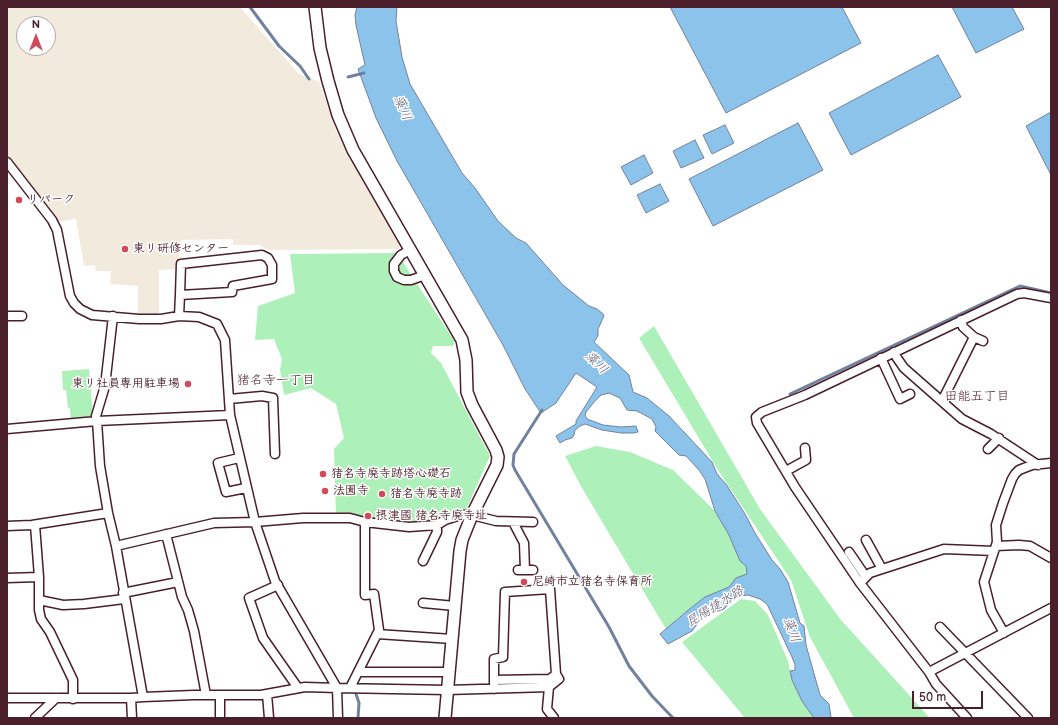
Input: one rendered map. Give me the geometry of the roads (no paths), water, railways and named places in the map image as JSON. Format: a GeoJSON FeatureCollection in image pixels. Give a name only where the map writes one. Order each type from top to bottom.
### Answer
{"type":"FeatureCollection","features":[{"type":"Feature","properties":{"kind":"street"},"geometry":{"type":"LineString","coordinates":[[316,7],[320,48],[338,115],[353,150],[462,340],[466,360],[467,392],[472,405],[496,450],[498,457],[497,465],[472,515],[462,540],[445,718]]}},
{"type":"Feature","properties":{"kind":"street"},"geometry":{"type":"LineString","coordinates":[[7,162],[52,220],[57,230],[70,296],[74,304],[80,309],[92,315],[150,319],[179,316],[199,317],[217,324],[225,340],[230,415],[255,522],[278,585],[338,688],[338,718]]}},
{"type":"Feature","properties":{"kind":"street"},"geometry":{"type":"LineString","coordinates":[[410,250],[401,255],[394,264],[394,271],[397,277],[404,280],[411,280],[425,275]]}},
{"type":"Feature","properties":{"kind":"street"},"geometry":{"type":"LineString","coordinates":[[179,316],[181,264],[262,255],[268,258],[272,265],[272,279],[233,286],[232,292],[180,295]]}},
{"type":"Feature","properties":{"kind":"street"},"geometry":{"type":"LineString","coordinates":[[967,718],[936,684],[929,672],[860,583],[810,510],[757,424],[756,417],[762,412],[805,395],[1017,294],[1024,293],[1051,298]]}},
{"type":"Feature","properties":{"kind":"street"},"geometry":{"type":"LineString","coordinates":[[7,316],[22,316]]}},
{"type":"Feature","properties":{"kind":"street"},"geometry":{"type":"LineString","coordinates":[[113,316],[105,386],[96,416],[100,466],[143,696]]}},
{"type":"Feature","properties":{"kind":"street"},"geometry":{"type":"LineString","coordinates":[[961,320],[963,327],[974,337],[983,341]]}},
{"type":"Feature","properties":{"kind":"street"},"geometry":{"type":"LineString","coordinates":[[942,401],[974,337]]}},
{"type":"Feature","properties":{"kind":"street"},"geometry":{"type":"LineString","coordinates":[[894,352],[904,368],[962,419],[999,438],[1038,464]]}},
{"type":"Feature","properties":{"kind":"street"},"geometry":{"type":"LineString","coordinates":[[881,358],[901,401],[910,394]]}},
{"type":"Feature","properties":{"kind":"street"},"geometry":{"type":"LineString","coordinates":[[229,399],[262,396],[273,398],[275,454]]}},
{"type":"Feature","properties":{"kind":"street"},"geometry":{"type":"LineString","coordinates":[[7,429],[97,421],[230,415]]}},
{"type":"Feature","properties":{"kind":"street"},"geometry":{"type":"LineString","coordinates":[[988,449],[999,438]]}},
{"type":"Feature","properties":{"kind":"street"},"geometry":{"type":"LineString","coordinates":[[786,471],[806,460],[805,448]]}},
{"type":"Feature","properties":{"kind":"street"},"geometry":{"type":"LineString","coordinates":[[240,458],[218,463],[226,492],[246,488]]}},
{"type":"Feature","properties":{"kind":"street"},"geometry":{"type":"LineString","coordinates":[[1004,633],[991,610],[984,582],[997,542],[996,524],[1012,479],[1019,470],[1032,465],[1051,463]]}},
{"type":"Feature","properties":{"kind":"street"},"geometry":{"type":"LineString","coordinates":[[7,526],[36,524],[108,513]]}},
{"type":"Feature","properties":{"kind":"street"},"geometry":{"type":"LineString","coordinates":[[116,546],[214,523],[255,522],[304,518],[350,518],[365,522],[409,528],[437,526],[445,520],[462,515],[472,515],[496,521],[534,522]]}},
{"type":"Feature","properties":{"kind":"street"},"geometry":{"type":"LineString","coordinates":[[350,688],[379,630],[374,594],[365,596],[365,522]]}},
{"type":"Feature","properties":{"kind":"street"},"geometry":{"type":"LineString","coordinates":[[513,522],[524,543],[525,570]]}},
{"type":"Feature","properties":{"kind":"street"},"geometry":{"type":"LineString","coordinates":[[36,524],[39,610],[41,618],[50,632],[73,680],[73,699]]}},
{"type":"Feature","properties":{"kind":"street"},"geometry":{"type":"LineString","coordinates":[[423,561],[437,532],[437,526]]}},
{"type":"Feature","properties":{"kind":"street"},"geometry":{"type":"LineString","coordinates":[[166,534],[182,597],[188,610],[194,631],[206,695]]}},
{"type":"Feature","properties":{"kind":"street"},"geometry":{"type":"LineString","coordinates":[[866,540],[882,569]]}},
{"type":"Feature","properties":{"kind":"street"},"geometry":{"type":"LineString","coordinates":[[860,583],[870,573],[944,549],[995,549],[1019,545],[1030,546],[1051,558]]}},
{"type":"Feature","properties":{"kind":"street"},"geometry":{"type":"LineString","coordinates":[[848,552],[866,577]]}},
{"type":"Feature","properties":{"kind":"street"},"geometry":{"type":"LineString","coordinates":[[7,578],[39,578]]}},
{"type":"Feature","properties":{"kind":"street"},"geometry":{"type":"LineString","coordinates":[[39,600],[63,605],[84,604],[124,596],[178,582]]}},
{"type":"Feature","properties":{"kind":"street"},"geometry":{"type":"LineString","coordinates":[[278,585],[249,598],[263,638],[298,688]]}},
{"type":"Feature","properties":{"kind":"street"},"geometry":{"type":"LineString","coordinates":[[550,589],[556,674],[559,679],[549,686],[494,684],[494,659],[503,657],[505,592],[550,589]]}},
{"type":"Feature","properties":{"kind":"street"},"geometry":{"type":"LineString","coordinates":[[423,604],[455,606]]}},
{"type":"Feature","properties":{"kind":"street"},"geometry":{"type":"LineString","coordinates":[[929,672],[1051,608]]}},
{"type":"Feature","properties":{"kind":"street"},"geometry":{"type":"LineString","coordinates":[[940,627],[1028,718]]}},
{"type":"Feature","properties":{"kind":"street"},"geometry":{"type":"LineString","coordinates":[[377,634],[452,639]]}},
{"type":"Feature","properties":{"kind":"street"},"geometry":{"type":"LineString","coordinates":[[358,672],[449,672]]}},
{"type":"Feature","properties":{"kind":"street"},"geometry":{"type":"LineString","coordinates":[[7,698],[73,699],[267,694],[298,688],[447,690],[550,679],[556,674]]}},
{"type":"Feature","properties":{"kind":"street"},"geometry":{"type":"LineString","coordinates":[[549,686],[547,709],[554,718]]}},
{"type":"Feature","properties":{"kind":"street"},"geometry":{"type":"LineString","coordinates":[[267,694],[269,718]]}},
{"type":"Feature","properties":{"kind":"street"},"geometry":{"type":"LineString","coordinates":[[220,695],[220,718]]}},
{"type":"Feature","properties":{"kind":"street"},"geometry":{"type":"LineString","coordinates":[[35,718],[56,698]]}},
{"type":"Feature","properties":{"kind":"street"},"geometry":{"type":"LineString","coordinates":[[131,698],[132,718]]}},
{"type":"Feature","properties":{"kind":"water"},"geometry":{"type":"Polygon","coordinates":[[[357,7],[397,7],[396,21],[402,57],[410,84],[462,173],[475,188],[498,221],[516,238],[526,243],[563,285],[589,306],[597,309],[603,314],[604,316],[598,329],[598,336],[594,342],[629,375],[633,392],[647,398],[669,416],[712,462],[717,474],[726,484],[772,560],[788,582],[800,623],[804,626],[806,645],[820,695],[829,704],[831,717],[814,718],[802,701],[792,680],[790,671],[795,670],[795,665],[792,657],[767,604],[760,599],[748,595],[738,596],[724,609],[715,612],[710,611],[701,619],[692,631],[668,644],[660,634],[705,597],[729,587],[736,578],[747,574],[746,566],[740,561],[729,535],[715,511],[705,479],[686,456],[679,455],[655,431],[656,427],[652,419],[637,411],[627,410],[620,398],[609,393],[601,395],[595,401],[586,412],[585,415],[587,419],[603,425],[621,427],[636,426],[638,432],[621,433],[602,430],[585,424],[575,430],[572,438],[560,443],[556,436],[576,424],[576,421],[597,387],[576,373],[556,403],[541,413],[525,389],[503,345],[397,161],[376,118],[358,69],[365,65],[356,25],[355,15],[357,7]]]}},
{"type":"Feature","properties":{"kind":"water"},"geometry":{"type":"Polygon","coordinates":[[[670,7],[842,7],[861,43],[726,113],[670,7]]]}},
{"type":"Feature","properties":{"kind":"water"},"geometry":{"type":"Polygon","coordinates":[[[952,7],[1012,7],[1024,29],[976,53],[952,7]]]}},
{"type":"Feature","properties":{"kind":"water"},"geometry":{"type":"Polygon","coordinates":[[[938,55],[961,97],[851,155],[829,113],[938,55]]]}},
{"type":"Feature","properties":{"kind":"water"},"geometry":{"type":"Polygon","coordinates":[[[1051,112],[1051,175],[1026,126],[1051,112]]]}},
{"type":"Feature","properties":{"kind":"water"},"geometry":{"type":"Polygon","coordinates":[[[798,123],[823,170],[713,226],[689,179],[798,123]]]}},
{"type":"Feature","properties":{"kind":"water"},"geometry":{"type":"Polygon","coordinates":[[[725,125],[734,143],[712,154],[703,135],[725,125]]]}},
{"type":"Feature","properties":{"kind":"water"},"geometry":{"type":"Polygon","coordinates":[[[695,140],[704,158],[681,168],[673,151],[695,140]]]}},
{"type":"Feature","properties":{"kind":"water"},"geometry":{"type":"Polygon","coordinates":[[[644,155],[653,173],[631,185],[621,167],[644,155]]]}},
{"type":"Feature","properties":{"kind":"water"},"geometry":{"type":"Polygon","coordinates":[[[660,184],[669,201],[646,213],[637,195],[660,184]]]}},
{"type":"Feature","properties":{"kind":"waterway"},"geometry":{"type":"LineString","coordinates":[[250,7],[279,46],[300,66],[309,79]]}},
{"type":"Feature","properties":{"kind":"waterway"},"geometry":{"type":"LineString","coordinates":[[348,77],[364,73]]}},
{"type":"Feature","properties":{"kind":"waterway"},"geometry":{"type":"LineString","coordinates":[[790,394],[1020,286],[1051,293]]}},
{"type":"Feature","properties":{"kind":"waterway"},"geometry":{"type":"LineString","coordinates":[[542,410],[514,454],[513,465],[515,470],[609,627],[629,666],[652,696],[673,718]]}},
{"type":"Feature","properties":{"kind":"waterway"},"geometry":{"type":"LineString","coordinates":[[356,694],[359,703],[358,718]]}},
{"type":"Feature","properties":{"kind":"place","name":"リパーク"},"geometry":{"type":"Point","coordinates":[19,200]}},
{"type":"Feature","properties":{"kind":"place","name":"東リ研修センター"},"geometry":{"type":"Point","coordinates":[125,249]}},
{"type":"Feature","properties":{"kind":"place","name":"東リ社員専用駐車場"},"geometry":{"type":"Point","coordinates":[188,384]}},
{"type":"Feature","properties":{"kind":"place","name":"猪名寺廃寺跡塔心礎石"},"geometry":{"type":"Point","coordinates":[323,474]}},
{"type":"Feature","properties":{"kind":"place","name":"法園寺"},"geometry":{"type":"Point","coordinates":[325,491]}},
{"type":"Feature","properties":{"kind":"place","name":"猪名寺廃寺跡"},"geometry":{"type":"Point","coordinates":[382,494]}},
{"type":"Feature","properties":{"kind":"place","name":"摂津國 猪名寺廃寺址"},"geometry":{"type":"Point","coordinates":[368,516]}},
{"type":"Feature","properties":{"kind":"place","name":"尼崎市立猪名寺保育所"},"geometry":{"type":"Point","coordinates":[524,582]}},
{"type":"Feature","properties":{"kind":"district","name":"猪名寺一丁目"},"geometry":{"type":"Point","coordinates":[276,381]}},
{"type":"Feature","properties":{"kind":"district","name":"田能五丁目"},"geometry":{"type":"Point","coordinates":[977,397]}},
{"type":"Feature","properties":{"kind":"water label","name":"藻川"},"geometry":{"type":"Point","coordinates":[402,108]}},
{"type":"Feature","properties":{"kind":"water label","name":"藻川"},"geometry":{"type":"Point","coordinates":[596,363]}},
{"type":"Feature","properties":{"kind":"water label","name":"昆陽捷水路"},"geometry":{"type":"Point","coordinates":[715,607]}},
{"type":"Feature","properties":{"kind":"water label","name":"藻川"},"geometry":{"type":"Point","coordinates":[791,630]}}]}
